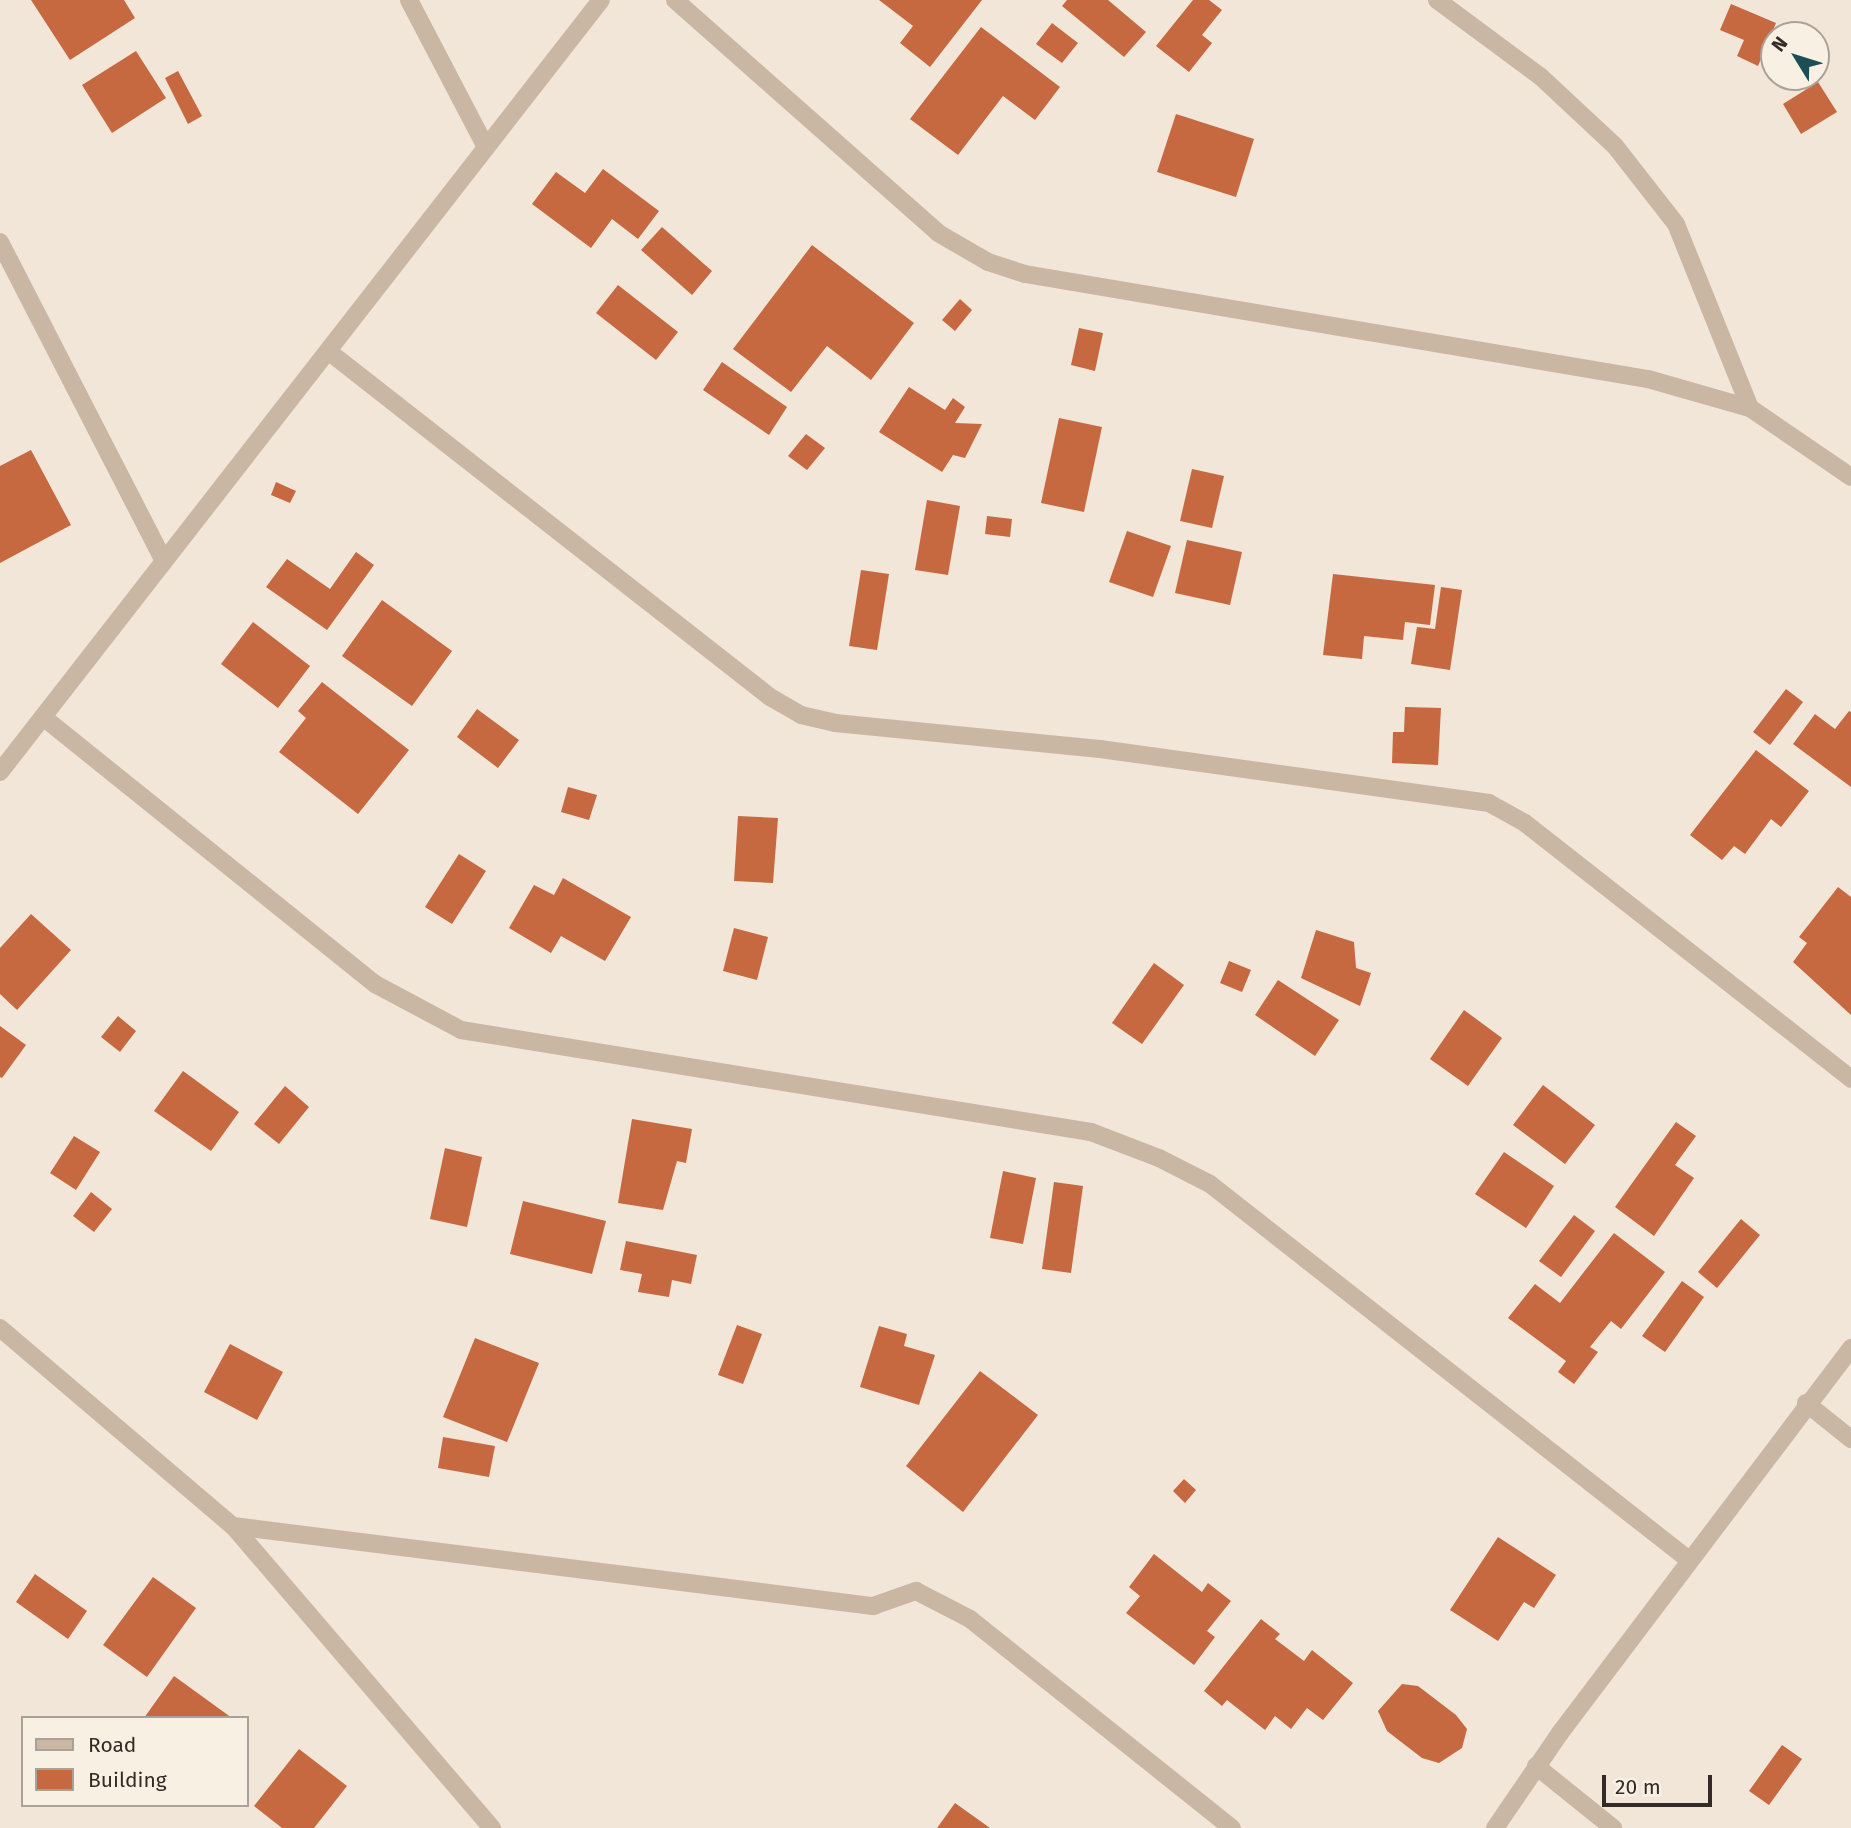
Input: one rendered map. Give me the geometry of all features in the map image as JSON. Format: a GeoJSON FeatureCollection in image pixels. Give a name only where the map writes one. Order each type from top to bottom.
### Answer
{"type":"FeatureCollection","features":[{"type":"Feature","properties":{"kind":"street"},"geometry":{"type":"LineString","coordinates":[[409,0],[486,147]]}},
{"type":"Feature","properties":{"kind":"street"},"geometry":{"type":"LineString","coordinates":[[0,772],[601,0]]}},
{"type":"Feature","properties":{"kind":"street"},"geometry":{"type":"LineString","coordinates":[[675,0],[938,233],[988,262],[1038,276],[1648,379],[1750,408],[1851,477]]}},
{"type":"Feature","properties":{"kind":"street"},"geometry":{"type":"LineString","coordinates":[[1437,0],[1541,77],[1596,128],[1676,224],[1750,408]]}},
{"type":"Feature","properties":{"kind":"street"},"geometry":{"type":"LineString","coordinates":[[0,242],[164,561]]}},
{"type":"Feature","properties":{"kind":"street"},"geometry":{"type":"LineString","coordinates":[[328,351],[770,697],[801,715],[1100,749],[1489,803],[1525,823],[1851,1079]]}},
{"type":"Feature","properties":{"kind":"street"},"geometry":{"type":"LineString","coordinates":[[43,717],[375,984],[461,1030],[1091,1132],[1159,1158],[1210,1184],[1689,1560]]}},
{"type":"Feature","properties":{"kind":"street"},"geometry":{"type":"LineString","coordinates":[[0,1328],[233,1527],[492,1828]]}},
{"type":"Feature","properties":{"kind":"street"},"geometry":{"type":"LineString","coordinates":[[1495,1828],[1536,1766],[1806,1403],[1851,1348]]}},
{"type":"Feature","properties":{"kind":"street"},"geometry":{"type":"LineString","coordinates":[[1806,1403],[1851,1439]]}},
{"type":"Feature","properties":{"kind":"street"},"geometry":{"type":"LineString","coordinates":[[233,1527],[873,1606],[916,1591],[971,1619],[1232,1828]]}},
{"type":"Feature","properties":{"kind":"street"},"geometry":{"type":"LineString","coordinates":[[1536,1766],[1613,1828]]}},
{"type":"Feature","properties":{"kind":"building"},"geometry":{"type":"Polygon","coordinates":[[[31,0],[124,0],[135,18],[70,60],[31,0]]]}},
{"type":"Feature","properties":{"kind":"building"},"geometry":{"type":"Polygon","coordinates":[[[879,0],[982,0],[930,67],[900,43],[913,26],[879,0]]]}},
{"type":"Feature","properties":{"kind":"building"},"geometry":{"type":"Polygon","coordinates":[[[1067,0],[1108,0],[1146,32],[1124,57],[1062,6],[1067,0]]]}},
{"type":"Feature","properties":{"kind":"building"},"geometry":{"type":"Polygon","coordinates":[[[1193,0],[1209,0],[1222,10],[1202,35],[1212,43],[1189,72],[1156,46],[1193,0]]]}},
{"type":"Feature","properties":{"kind":"building"},"geometry":{"type":"Polygon","coordinates":[[[1731,4],[1771,21],[1760,21],[1758,66],[1737,56],[1744,40],[1720,30],[1731,4]]]}},
{"type":"Feature","properties":{"kind":"building"},"geometry":{"type":"Polygon","coordinates":[[[1052,23],[1078,43],[1062,63],[1036,44],[1052,23]]]}},
{"type":"Feature","properties":{"kind":"building"},"geometry":{"type":"Polygon","coordinates":[[[981,27],[1060,87],[1035,120],[1003,96],[958,155],[910,119],[981,27]]]}},
{"type":"Feature","properties":{"kind":"building"},"geometry":{"type":"Polygon","coordinates":[[[136,51],[166,98],[112,133],[82,85],[136,51]]]}},
{"type":"Feature","properties":{"kind":"building"},"geometry":{"type":"Polygon","coordinates":[[[178,71],[202,116],[188,124],[165,78],[178,71]]]}},
{"type":"Feature","properties":{"kind":"building"},"geometry":{"type":"Polygon","coordinates":[[[1804,91],[1824,91],[1837,112],[1801,134],[1783,104],[1804,91]]]}},
{"type":"Feature","properties":{"kind":"building"},"geometry":{"type":"Polygon","coordinates":[[[1176,114],[1254,139],[1236,197],[1157,172],[1176,114]]]}},
{"type":"Feature","properties":{"kind":"building"},"geometry":{"type":"Polygon","coordinates":[[[603,169],[659,211],[638,239],[612,219],[591,248],[532,204],[556,172],[585,193],[603,169]]]}},
{"type":"Feature","properties":{"kind":"building"},"geometry":{"type":"Polygon","coordinates":[[[662,227],[712,271],[692,295],[641,250],[662,227]]]}},
{"type":"Feature","properties":{"kind":"building"},"geometry":{"type":"Polygon","coordinates":[[[812,245],[914,323],[871,380],[827,346],[791,392],[733,349],[812,245]]]}},
{"type":"Feature","properties":{"kind":"building"},"geometry":{"type":"Polygon","coordinates":[[[618,285],[678,332],[656,360],[596,313],[618,285]]]}},
{"type":"Feature","properties":{"kind":"building"},"geometry":{"type":"Polygon","coordinates":[[[960,299],[972,310],[955,331],[942,320],[960,299]]]}},
{"type":"Feature","properties":{"kind":"building"},"geometry":{"type":"Polygon","coordinates":[[[1079,328],[1103,333],[1095,371],[1071,365],[1079,328]]]}},
{"type":"Feature","properties":{"kind":"building"},"geometry":{"type":"Polygon","coordinates":[[[722,362],[787,407],[769,435],[703,390],[722,362]]]}},
{"type":"Feature","properties":{"kind":"building"},"geometry":{"type":"Polygon","coordinates":[[[909,387],[945,410],[953,398],[965,407],[955,423],[982,424],[965,458],[953,455],[942,472],[879,432],[909,387]]]}},
{"type":"Feature","properties":{"kind":"building"},"geometry":{"type":"Polygon","coordinates":[[[1059,418],[1102,427],[1084,512],[1041,503],[1059,418]]]}},
{"type":"Feature","properties":{"kind":"building"},"geometry":{"type":"Polygon","coordinates":[[[806,434],[825,448],[807,470],[788,456],[806,434]]]}},
{"type":"Feature","properties":{"kind":"building"},"geometry":{"type":"Polygon","coordinates":[[[31,450],[71,525],[0,563],[0,466],[31,450]]]}},
{"type":"Feature","properties":{"kind":"building"},"geometry":{"type":"Polygon","coordinates":[[[1192,469],[1224,476],[1212,528],[1180,521],[1192,469]]]}},
{"type":"Feature","properties":{"kind":"building"},"geometry":{"type":"Polygon","coordinates":[[[276,482],[296,491],[290,503],[271,495],[276,482]]]}},
{"type":"Feature","properties":{"kind":"building"},"geometry":{"type":"Polygon","coordinates":[[[927,500],[960,506],[948,575],[915,570],[927,500]]]}},
{"type":"Feature","properties":{"kind":"building"},"geometry":{"type":"Polygon","coordinates":[[[987,516],[1012,519],[1010,537],[985,534],[987,516]]]}},
{"type":"Feature","properties":{"kind":"building"},"geometry":{"type":"Polygon","coordinates":[[[1127,531],[1171,546],[1153,597],[1109,582],[1127,531]]]}},
{"type":"Feature","properties":{"kind":"building"},"geometry":{"type":"Polygon","coordinates":[[[1187,540],[1242,552],[1230,605],[1175,593],[1187,540]]]}},
{"type":"Feature","properties":{"kind":"building"},"geometry":{"type":"Polygon","coordinates":[[[356,552],[374,565],[327,630],[266,587],[287,559],[330,589],[356,552]]]}},
{"type":"Feature","properties":{"kind":"building"},"geometry":{"type":"Polygon","coordinates":[[[861,570],[889,574],[877,650],[849,646],[861,570]]]}},
{"type":"Feature","properties":{"kind":"building"},"geometry":{"type":"Polygon","coordinates":[[[1333,574],[1435,585],[1430,625],[1405,622],[1403,640],[1364,636],[1362,659],[1323,655],[1333,574]]]}},
{"type":"Feature","properties":{"kind":"building"},"geometry":{"type":"Polygon","coordinates":[[[1441,587],[1462,590],[1450,670],[1411,664],[1417,627],[1435,629],[1441,587]]]}},
{"type":"Feature","properties":{"kind":"building"},"geometry":{"type":"Polygon","coordinates":[[[382,600],[452,651],[412,706],[342,656],[382,600]]]}},
{"type":"Feature","properties":{"kind":"building"},"geometry":{"type":"Polygon","coordinates":[[[253,622],[310,666],[278,708],[221,664],[253,622]]]}},
{"type":"Feature","properties":{"kind":"building"},"geometry":{"type":"Polygon","coordinates":[[[322,682],[409,750],[358,814],[279,752],[306,718],[298,711],[322,682]]]}},
{"type":"Feature","properties":{"kind":"building"},"geometry":{"type":"Polygon","coordinates":[[[1786,689],[1803,702],[1770,745],[1753,732],[1786,689]]]}},
{"type":"Feature","properties":{"kind":"building"},"geometry":{"type":"Polygon","coordinates":[[[1405,707],[1441,708],[1438,765],[1392,763],[1393,732],[1404,732],[1405,707]]]}},
{"type":"Feature","properties":{"kind":"building"},"geometry":{"type":"Polygon","coordinates":[[[477,709],[519,740],[498,768],[457,737],[477,709]]]}},
{"type":"Feature","properties":{"kind":"building"},"geometry":{"type":"Polygon","coordinates":[[[1849,711],[1851,787],[1793,744],[1815,714],[1835,729],[1849,711]]]}},
{"type":"Feature","properties":{"kind":"building"},"geometry":{"type":"Polygon","coordinates":[[[1756,750],[1809,791],[1781,827],[1771,819],[1745,854],[1734,846],[1722,860],[1690,835],[1756,750]]]}},
{"type":"Feature","properties":{"kind":"building"},"geometry":{"type":"Polygon","coordinates":[[[568,787],[597,795],[589,820],[561,812],[568,787]]]}},
{"type":"Feature","properties":{"kind":"building"},"geometry":{"type":"Polygon","coordinates":[[[738,816],[778,818],[773,883],[734,881],[738,816]]]}},
{"type":"Feature","properties":{"kind":"building"},"geometry":{"type":"Polygon","coordinates":[[[459,854],[486,871],[452,924],[425,907],[459,854]]]}},
{"type":"Feature","properties":{"kind":"building"},"geometry":{"type":"Polygon","coordinates":[[[563,878],[631,917],[605,961],[561,936],[551,953],[509,928],[534,885],[554,895],[563,878]]]}},
{"type":"Feature","properties":{"kind":"building"},"geometry":{"type":"Polygon","coordinates":[[[1838,887],[1851,897],[1851,1015],[1793,962],[1807,943],[1799,937],[1838,887]]]}},
{"type":"Feature","properties":{"kind":"building"},"geometry":{"type":"Polygon","coordinates":[[[31,914],[71,950],[17,1010],[0,994],[0,948],[31,914]]]}},
{"type":"Feature","properties":{"kind":"building"},"geometry":{"type":"Polygon","coordinates":[[[734,928],[768,937],[757,980],[723,971],[734,928]]]}},
{"type":"Feature","properties":{"kind":"building"},"geometry":{"type":"Polygon","coordinates":[[[1316,930],[1354,942],[1356,968],[1371,973],[1360,1006],[1301,978],[1316,930]]]}},
{"type":"Feature","properties":{"kind":"building"},"geometry":{"type":"Polygon","coordinates":[[[1229,961],[1251,970],[1242,992],[1220,983],[1229,961]]]}},
{"type":"Feature","properties":{"kind":"building"},"geometry":{"type":"Polygon","coordinates":[[[1154,963],[1184,985],[1142,1044],[1112,1023],[1154,963]]]}},
{"type":"Feature","properties":{"kind":"building"},"geometry":{"type":"Polygon","coordinates":[[[1278,980],[1339,1020],[1315,1056],[1255,1015],[1278,980]]]}},
{"type":"Feature","properties":{"kind":"building"},"geometry":{"type":"Polygon","coordinates":[[[1464,1010],[1502,1038],[1468,1086],[1430,1059],[1464,1010]]]}},
{"type":"Feature","properties":{"kind":"building"},"geometry":{"type":"Polygon","coordinates":[[[118,1016],[136,1031],[120,1052],[101,1037],[118,1016]]]}},
{"type":"Feature","properties":{"kind":"building"},"geometry":{"type":"Polygon","coordinates":[[[0,1026],[26,1045],[2,1078],[0,1077],[0,1026]]]}},
{"type":"Feature","properties":{"kind":"building"},"geometry":{"type":"Polygon","coordinates":[[[183,1071],[239,1112],[211,1151],[154,1111],[183,1071]]]}},
{"type":"Feature","properties":{"kind":"building"},"geometry":{"type":"Polygon","coordinates":[[[1543,1085],[1595,1125],[1565,1164],[1513,1125],[1543,1085]]]}},
{"type":"Feature","properties":{"kind":"building"},"geometry":{"type":"Polygon","coordinates":[[[285,1086],[309,1107],[279,1144],[254,1124],[285,1086]]]}},
{"type":"Feature","properties":{"kind":"building"},"geometry":{"type":"Polygon","coordinates":[[[632,1119],[692,1129],[686,1163],[677,1161],[663,1210],[618,1203],[632,1119]]]}},
{"type":"Feature","properties":{"kind":"building"},"geometry":{"type":"Polygon","coordinates":[[[1676,1122],[1696,1136],[1675,1165],[1694,1178],[1654,1236],[1615,1207],[1676,1122]]]}},
{"type":"Feature","properties":{"kind":"building"},"geometry":{"type":"Polygon","coordinates":[[[74,1136],[100,1152],[76,1190],[50,1173],[74,1136]]]}},
{"type":"Feature","properties":{"kind":"building"},"geometry":{"type":"Polygon","coordinates":[[[445,1148],[482,1157],[467,1227],[430,1219],[445,1148]]]}},
{"type":"Feature","properties":{"kind":"building"},"geometry":{"type":"Polygon","coordinates":[[[1504,1152],[1554,1186],[1526,1228],[1475,1194],[1504,1152]]]}},
{"type":"Feature","properties":{"kind":"building"},"geometry":{"type":"Polygon","coordinates":[[[1003,1171],[1036,1178],[1023,1244],[990,1238],[1003,1171]]]}},
{"type":"Feature","properties":{"kind":"building"},"geometry":{"type":"Polygon","coordinates":[[[1054,1182],[1083,1186],[1071,1273],[1042,1269],[1054,1182]]]}},
{"type":"Feature","properties":{"kind":"building"},"geometry":{"type":"Polygon","coordinates":[[[91,1192],[112,1209],[94,1232],[73,1216],[91,1192]]]}},
{"type":"Feature","properties":{"kind":"building"},"geometry":{"type":"Polygon","coordinates":[[[523,1201],[606,1221],[592,1274],[510,1254],[523,1201]]]}},
{"type":"Feature","properties":{"kind":"building"},"geometry":{"type":"Polygon","coordinates":[[[1574,1215],[1595,1231],[1561,1277],[1539,1261],[1574,1215]]]}},
{"type":"Feature","properties":{"kind":"building"},"geometry":{"type":"Polygon","coordinates":[[[1741,1219],[1760,1235],[1717,1288],[1698,1272],[1741,1219]]]}},
{"type":"Feature","properties":{"kind":"building"},"geometry":{"type":"Polygon","coordinates":[[[1614,1233],[1665,1272],[1621,1329],[1611,1321],[1590,1347],[1598,1352],[1574,1384],[1558,1372],[1566,1361],[1508,1318],[1535,1284],[1560,1303],[1614,1233]]]}},
{"type":"Feature","properties":{"kind":"building"},"geometry":{"type":"Polygon","coordinates":[[[626,1241],[697,1255],[691,1284],[672,1280],[669,1297],[638,1292],[642,1274],[620,1270],[626,1241]]]}},
{"type":"Feature","properties":{"kind":"building"},"geometry":{"type":"Polygon","coordinates":[[[1682,1281],[1704,1297],[1665,1352],[1642,1336],[1682,1281]]]}},
{"type":"Feature","properties":{"kind":"building"},"geometry":{"type":"Polygon","coordinates":[[[737,1325],[762,1334],[743,1384],[718,1375],[737,1325]]]}},
{"type":"Feature","properties":{"kind":"building"},"geometry":{"type":"Polygon","coordinates":[[[879,1326],[907,1334],[904,1346],[935,1355],[919,1405],[860,1387],[879,1326]]]}},
{"type":"Feature","properties":{"kind":"building"},"geometry":{"type":"Polygon","coordinates":[[[475,1338],[539,1363],[507,1442],[443,1417],[475,1338]]]}},
{"type":"Feature","properties":{"kind":"building"},"geometry":{"type":"Polygon","coordinates":[[[230,1344],[283,1372],[257,1420],[204,1392],[230,1344]]]}},
{"type":"Feature","properties":{"kind":"building"},"geometry":{"type":"Polygon","coordinates":[[[980,1371],[1038,1415],[963,1512],[906,1466],[980,1371]]]}},
{"type":"Feature","properties":{"kind":"building"},"geometry":{"type":"Polygon","coordinates":[[[443,1437],[495,1446],[489,1477],[438,1468],[443,1437]]]}},
{"type":"Feature","properties":{"kind":"building"},"geometry":{"type":"Polygon","coordinates":[[[1184,1479],[1196,1490],[1185,1503],[1173,1491],[1184,1479]]]}},
{"type":"Feature","properties":{"kind":"building"},"geometry":{"type":"Polygon","coordinates":[[[1498,1537],[1556,1575],[1534,1608],[1524,1602],[1498,1641],[1450,1610],[1498,1537]]]}},
{"type":"Feature","properties":{"kind":"building"},"geometry":{"type":"Polygon","coordinates":[[[1154,1554],[1202,1592],[1208,1583],[1231,1601],[1207,1631],[1215,1637],[1194,1665],[1126,1613],[1140,1596],[1129,1587],[1154,1554]]]}},
{"type":"Feature","properties":{"kind":"building"},"geometry":{"type":"Polygon","coordinates":[[[35,1574],[87,1611],[68,1639],[16,1602],[35,1574]]]}},
{"type":"Feature","properties":{"kind":"building"},"geometry":{"type":"Polygon","coordinates":[[[153,1577],[196,1608],[147,1677],[103,1645],[153,1577]]]}},
{"type":"Feature","properties":{"kind":"building"},"geometry":{"type":"Polygon","coordinates":[[[1261,1619],[1280,1634],[1275,1639],[1304,1661],[1312,1650],[1353,1683],[1323,1720],[1307,1708],[1291,1729],[1275,1716],[1265,1730],[1227,1700],[1222,1706],[1204,1691],[1261,1619]]]}},
{"type":"Feature","properties":{"kind":"building"},"geometry":{"type":"Polygon","coordinates":[[[174,1676],[229,1716],[145,1716],[174,1676]]]}},
{"type":"Feature","properties":{"kind":"building"},"geometry":{"type":"Polygon","coordinates":[[[1402,1684],[1418,1686],[1456,1715],[1467,1729],[1462,1748],[1439,1763],[1422,1758],[1387,1731],[1378,1711],[1402,1684]]]}},
{"type":"Feature","properties":{"kind":"building"},"geometry":{"type":"Polygon","coordinates":[[[1782,1745],[1802,1759],[1769,1805],[1749,1791],[1782,1745]]]}},
{"type":"Feature","properties":{"kind":"building"},"geometry":{"type":"Polygon","coordinates":[[[299,1749],[347,1786],[314,1828],[282,1828],[254,1806],[299,1749]]]}},
{"type":"Feature","properties":{"kind":"building"},"geometry":{"type":"Polygon","coordinates":[[[955,1803],[990,1828],[937,1828],[955,1803]]]}}]}
